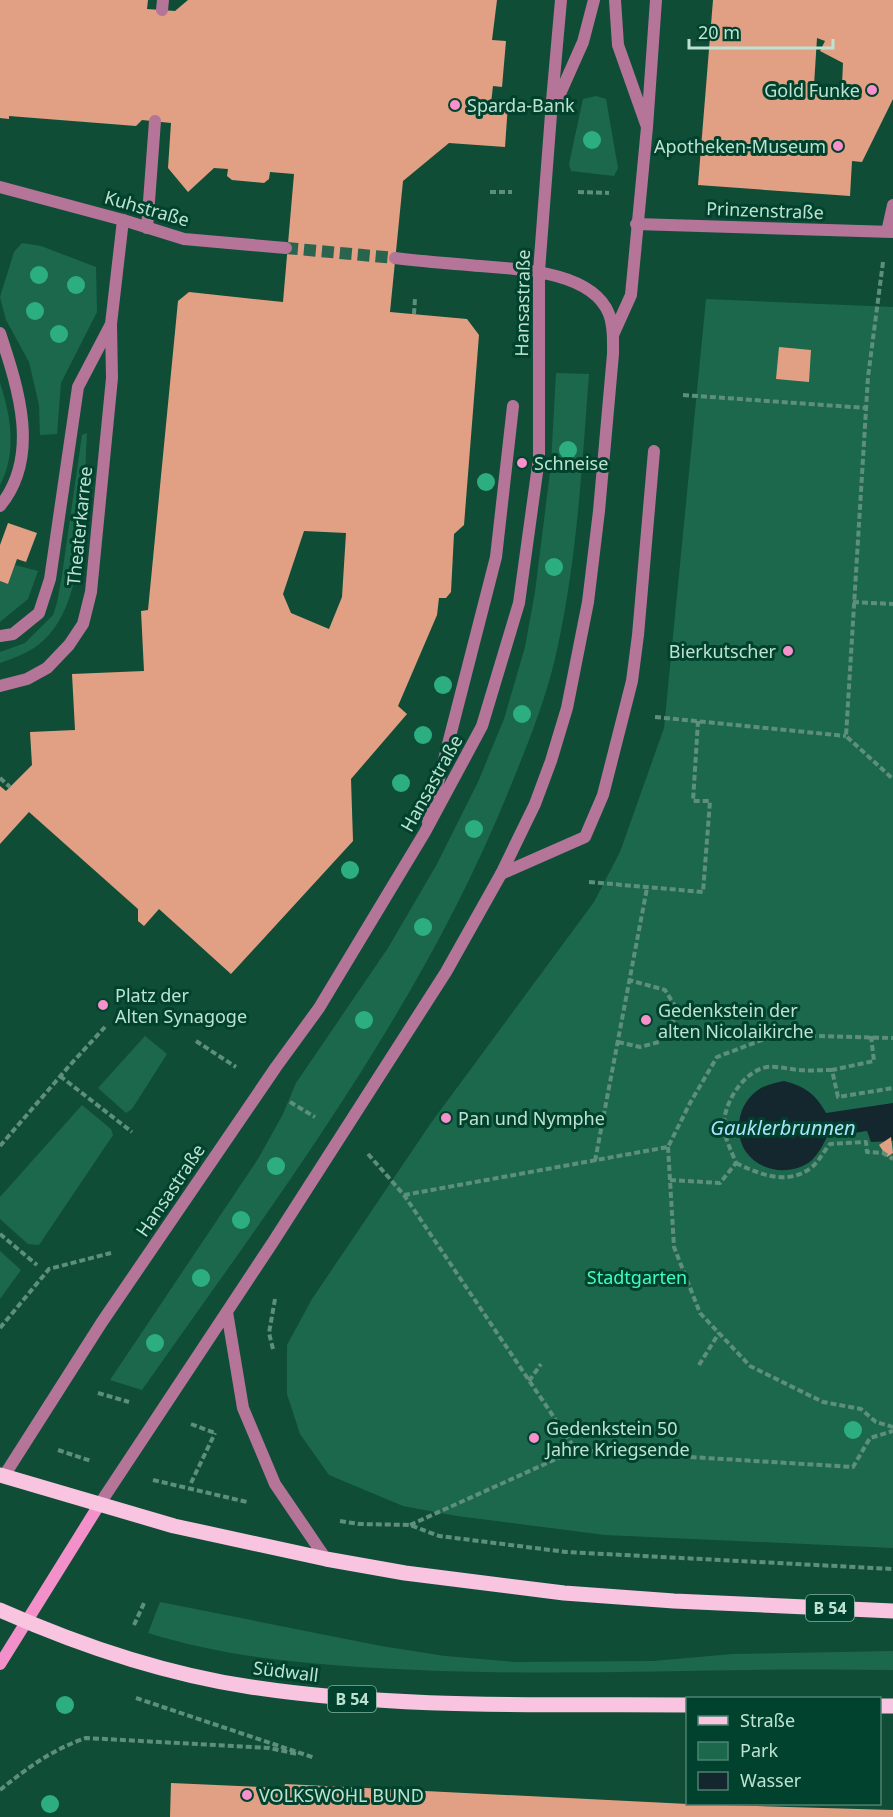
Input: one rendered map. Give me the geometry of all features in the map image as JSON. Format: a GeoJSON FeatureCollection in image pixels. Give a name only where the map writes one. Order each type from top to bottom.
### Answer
{"type":"FeatureCollection","features":[{"type":"Feature","properties":{"kind":"main road","name":"B 54"},"geometry":{"type":"LineString","coordinates":[[1,1478],[174,1526],[326,1559],[405,1573],[564,1593],[674,1601],[893,1611]]}},
{"type":"Feature","properties":{"kind":"main road"},"geometry":{"type":"LineString","coordinates":[[0,1664],[99,1505]]}},
{"type":"Feature","properties":{"kind":"main road","name":"Südwall"},"geometry":{"type":"LineString","coordinates":[[0,1610],[122,1656],[187,1674],[251,1687],[345,1698],[412,1702],[686,1705]]}},
{"type":"Feature","properties":{"kind":"street"},"geometry":{"type":"LineString","coordinates":[[551,114],[561,0]]}},
{"type":"Feature","properties":{"kind":"street","name":"Hansastraße"},"geometry":{"type":"LineString","coordinates":[[1,1478],[158,1240],[276,1067],[320,1008],[425,832],[482,726],[519,603],[539,458],[539,271],[551,114],[583,42],[594,0]]}},
{"type":"Feature","properties":{"kind":"street"},"geometry":{"type":"LineString","coordinates":[[615,0],[618,45],[647,127]]}},
{"type":"Feature","properties":{"kind":"street"},"geometry":{"type":"LineString","coordinates":[[613,335],[631,295],[656,0]]}},
{"type":"Feature","properties":{"kind":"street"},"geometry":{"type":"LineString","coordinates":[[147,228],[155,121]]}},
{"type":"Feature","properties":{"kind":"street","name":"Kuhstraße"},"geometry":{"type":"LineString","coordinates":[[0,188],[123,220],[184,239],[286,248]]}},
{"type":"Feature","properties":{"kind":"street"},"geometry":{"type":"LineString","coordinates":[[890,232],[893,205]]}},
{"type":"Feature","properties":{"kind":"street","name":"Theaterkarree"},"geometry":{"type":"LineString","coordinates":[[0,686],[27,680],[47,668],[69,645],[83,624],[91,592],[99,516],[112,378],[111,324],[123,220]]}},
{"type":"Feature","properties":{"kind":"street","name":"Prinzenstraße"},"geometry":{"type":"LineString","coordinates":[[636,225],[890,232]]}},
{"type":"Feature","properties":{"kind":"street"},"geometry":{"type":"LineString","coordinates":[[99,1505],[227,1312],[446,972],[501,874],[535,804],[567,708],[588,602],[598,522],[610,404],[613,335],[609,314],[601,301],[584,287],[539,271],[395,258]]}},
{"type":"Feature","properties":{"kind":"street","name":"Theaterkarree"},"geometry":{"type":"LineString","coordinates":[[0,636],[13,634],[39,613],[50,579],[78,387],[111,324]]}},
{"type":"Feature","properties":{"kind":"street"},"geometry":{"type":"LineString","coordinates":[[0,333],[15,377],[23,433],[21,465],[9,496],[0,506]]}},
{"type":"Feature","properties":{"kind":"street"},"geometry":{"type":"LineString","coordinates":[[425,832],[496,557],[513,406]]}},
{"type":"Feature","properties":{"kind":"street"},"geometry":{"type":"LineString","coordinates":[[501,874],[585,837],[603,795],[632,681],[654,451]]}},
{"type":"Feature","properties":{"kind":"street"},"geometry":{"type":"LineString","coordinates":[[227,1312],[243,1408],[275,1484],[326,1559]]}},
{"type":"Feature","properties":{"kind":"path"},"geometry":{"type":"LineString","coordinates":[[490,192],[519,192]]}},
{"type":"Feature","properties":{"kind":"path"},"geometry":{"type":"LineString","coordinates":[[575,192],[610,194]]}},
{"type":"Feature","properties":{"kind":"path"},"geometry":{"type":"LineString","coordinates":[[846,736],[868,377],[890,232]]}},
{"type":"Feature","properties":{"kind":"path"},"geometry":{"type":"LineString","coordinates":[[414,314],[415,297]]}},
{"type":"Feature","properties":{"kind":"path"},"geometry":{"type":"LineString","coordinates":[[683,395],[866,408]]}},
{"type":"Feature","properties":{"kind":"path"},"geometry":{"type":"LineString","coordinates":[[853,602],[893,604]]}},
{"type":"Feature","properties":{"kind":"path"},"geometry":{"type":"LineString","coordinates":[[651,716],[846,736],[893,779]]}},
{"type":"Feature","properties":{"kind":"path"},"geometry":{"type":"LineString","coordinates":[[589,882],[704,892],[710,801],[693,801],[698,721]]}},
{"type":"Feature","properties":{"kind":"path"},"geometry":{"type":"LineString","coordinates":[[0,777],[10,787]]}},
{"type":"Feature","properties":{"kind":"path"},"geometry":{"type":"LineString","coordinates":[[595,1161],[647,888]]}},
{"type":"Feature","properties":{"kind":"path"},"geometry":{"type":"LineString","coordinates":[[618,1042],[640,1047],[659,1042],[673,1024],[675,1006],[665,990],[629,980]]}},
{"type":"Feature","properties":{"kind":"path"},"geometry":{"type":"LineString","coordinates":[[0,1146],[105,1027]]}},
{"type":"Feature","properties":{"kind":"path"},"geometry":{"type":"LineString","coordinates":[[893,1038],[775,1035],[717,1057],[668,1147],[674,1247],[700,1313],[750,1366],[823,1402],[861,1409],[876,1422],[893,1429]]}},
{"type":"Feature","properties":{"kind":"path"},"geometry":{"type":"LineString","coordinates":[[871,1036],[874,1061],[832,1070],[770,1067],[761,1069],[743,1081],[730,1101],[723,1122],[736,1163],[764,1176],[797,1176],[814,1166],[830,1144],[866,1142],[867,1152],[883,1153],[893,1159]]}},
{"type":"Feature","properties":{"kind":"path"},"geometry":{"type":"LineString","coordinates":[[196,1041],[211,1051]]}},
{"type":"Feature","properties":{"kind":"path"},"geometry":{"type":"LineString","coordinates":[[832,1070],[838,1097],[893,1088]]}},
{"type":"Feature","properties":{"kind":"path"},"geometry":{"type":"LineString","coordinates":[[60,1076],[132,1132]]}},
{"type":"Feature","properties":{"kind":"path"},"geometry":{"type":"LineString","coordinates":[[289,1101],[321,1122]]}},
{"type":"Feature","properties":{"kind":"path"},"geometry":{"type":"LineString","coordinates":[[404,1195],[668,1147]]}},
{"type":"Feature","properties":{"kind":"path"},"geometry":{"type":"LineString","coordinates":[[365,1150],[404,1195],[576,1450]]}},
{"type":"Feature","properties":{"kind":"path"},"geometry":{"type":"LineString","coordinates":[[670,1180],[720,1183],[736,1163]]}},
{"type":"Feature","properties":{"kind":"path"},"geometry":{"type":"LineString","coordinates":[[0,1234],[37,1265]]}},
{"type":"Feature","properties":{"kind":"path"},"geometry":{"type":"LineString","coordinates":[[0,1328],[49,1269],[158,1240]]}},
{"type":"Feature","properties":{"kind":"path"},"geometry":{"type":"LineString","coordinates":[[699,1365],[719,1333]]}},
{"type":"Feature","properties":{"kind":"path"},"geometry":{"type":"LineString","coordinates":[[529,1381],[541,1364]]}},
{"type":"Feature","properties":{"kind":"path"},"geometry":{"type":"LineString","coordinates":[[98,1393],[131,1403]]}},
{"type":"Feature","properties":{"kind":"path"},"geometry":{"type":"LineString","coordinates":[[190,1423],[215,1433]]}},
{"type":"Feature","properties":{"kind":"path"},"geometry":{"type":"LineString","coordinates":[[191,1483],[215,1433],[223,1429]]}},
{"type":"Feature","properties":{"kind":"path"},"geometry":{"type":"LineString","coordinates":[[410,1525],[576,1450],[853,1467],[870,1438],[893,1429]]}},
{"type":"Feature","properties":{"kind":"path"},"geometry":{"type":"LineString","coordinates":[[27,1439],[121,1471],[189,1489],[292,1512],[360,1524],[410,1525],[439,1536],[566,1552],[893,1569]]}},
{"type":"Feature","properties":{"kind":"path"},"geometry":{"type":"LineString","coordinates":[[134,1625],[145,1600]]}},
{"type":"Feature","properties":{"kind":"path"},"geometry":{"type":"LineString","coordinates":[[0,1790],[64,1745],[86,1738],[269,1748],[315,1758],[129,1696]]}},
{"type":"Feature","properties":{"kind":"green space"},"geometry":{"type":"Polygon","coordinates":[[[596,96],[606,99],[618,168],[614,176],[571,171],[569,164],[583,99],[596,96]]]}},
{"type":"Feature","properties":{"kind":"green space"},"geometry":{"type":"Polygon","coordinates":[[[22,243],[41,246],[96,267],[97,312],[61,383],[57,434],[40,435],[39,405],[29,362],[6,320],[0,297],[14,252],[22,243]]]}},
{"type":"Feature","properties":{"kind":"green space","name":"Stadtgarten"},"geometry":{"type":"Polygon","coordinates":[[[706,299],[893,307],[893,1548],[605,1535],[457,1516],[403,1506],[329,1475],[300,1434],[287,1394],[287,1345],[312,1299],[431,1123],[594,902],[620,852],[664,728],[706,299]]]}},
{"type":"Feature","properties":{"kind":"green space"},"geometry":{"type":"Polygon","coordinates":[[[556,373],[589,374],[574,547],[564,616],[547,688],[535,724],[472,875],[432,953],[341,1103],[293,1176],[142,1390],[110,1380],[258,1159],[283,1114],[296,1083],[388,948],[437,864],[478,782],[504,719],[525,647],[535,592],[551,464],[556,373]]]}},
{"type":"Feature","properties":{"kind":"green space"},"geometry":{"type":"Polygon","coordinates":[[[0,383],[7,408],[10,447],[9,460],[0,485],[0,383]]]}},
{"type":"Feature","properties":{"kind":"green space"},"geometry":{"type":"Polygon","coordinates":[[[87,433],[81,542],[69,598],[59,622],[44,640],[29,651],[0,663],[0,652],[25,643],[53,615],[62,575],[82,435],[87,433]]]}},
{"type":"Feature","properties":{"kind":"green space"},"geometry":{"type":"Polygon","coordinates":[[[15,565],[38,571],[28,599],[0,622],[0,581],[8,584],[15,565]]]}},
{"type":"Feature","properties":{"kind":"green space"},"geometry":{"type":"Polygon","coordinates":[[[145,1036],[167,1054],[132,1109],[126,1113],[98,1088],[145,1036]]]}},
{"type":"Feature","properties":{"kind":"green space"},"geometry":{"type":"Polygon","coordinates":[[[82,1105],[111,1129],[113,1135],[39,1245],[28,1244],[0,1219],[0,1197],[82,1105]]]}},
{"type":"Feature","properties":{"kind":"green space"},"geometry":{"type":"Polygon","coordinates":[[[0,1251],[21,1270],[0,1299],[0,1251]]]}},
{"type":"Feature","properties":{"kind":"green space"},"geometry":{"type":"Polygon","coordinates":[[[160,1602],[381,1646],[445,1656],[515,1662],[653,1661],[733,1654],[893,1651],[893,1670],[477,1672],[315,1664],[214,1650],[148,1633],[160,1602]]]}},
{"type":"Feature","properties":{"kind":"water","name":"Gauklerbrunnen"},"geometry":{"type":"Polygon","coordinates":[[[784,1081],[798,1085],[809,1092],[826,1113],[893,1103],[893,1141],[871,1142],[867,1131],[827,1137],[817,1155],[804,1165],[778,1170],[760,1164],[752,1159],[742,1144],[739,1127],[742,1110],[758,1090],[784,1081]]]}},
{"type":"Feature","properties":{"kind":"building"},"geometry":{"type":"Polygon","coordinates":[[[0,0],[148,0],[147,9],[175,11],[188,0],[497,0],[492,40],[506,41],[502,87],[493,86],[491,103],[508,104],[505,147],[449,143],[403,181],[390,312],[467,319],[479,335],[464,525],[454,534],[451,592],[446,598],[439,598],[437,615],[398,706],[407,714],[351,779],[353,841],[231,974],[159,909],[144,926],[138,921],[138,909],[29,812],[0,844],[0,786],[6,791],[32,765],[30,732],[75,730],[72,674],[144,671],[141,611],[148,610],[178,301],[189,292],[283,302],[294,174],[270,172],[269,179],[264,183],[232,180],[227,176],[228,169],[214,168],[188,192],[168,168],[171,123],[142,120],[136,126],[9,116],[9,119],[0,118],[0,0]],[[304,531],[283,594],[291,613],[329,629],[342,597],[346,533],[304,531]]]}},
{"type":"Feature","properties":{"kind":"building"},"geometry":{"type":"Polygon","coordinates":[[[713,0],[893,0],[893,99],[862,162],[852,161],[850,196],[698,185],[713,0]],[[817,38],[814,85],[842,85],[843,63],[820,51],[825,41],[817,38]]]}},
{"type":"Feature","properties":{"kind":"building"},"geometry":{"type":"Polygon","coordinates":[[[779,347],[811,350],[809,382],[776,379],[779,347]]]}},
{"type":"Feature","properties":{"kind":"building"},"geometry":{"type":"Polygon","coordinates":[[[8,523],[37,533],[26,562],[17,559],[8,584],[0,581],[0,545],[8,523]]]}},
{"type":"Feature","properties":{"kind":"building"},"geometry":{"type":"Polygon","coordinates":[[[891,1137],[893,1153],[887,1157],[879,1145],[891,1137]]]}},
{"type":"Feature","properties":{"kind":"building"},"geometry":{"type":"Polygon","coordinates":[[[171,1783],[284,1788],[285,1784],[686,1805],[893,1810],[893,1817],[170,1817],[171,1783]]]}},
{"type":"Feature","properties":{"kind":"tunnel"},"geometry":{"type":"LineString","coordinates":[[286,248],[395,258]]}},
{"type":"Feature","properties":{"kind":"place","name":"Gold Funke"},"geometry":{"type":"Point","coordinates":[872,90]}},
{"type":"Feature","properties":{"kind":"place","name":"Sparda-Bank"},"geometry":{"type":"Point","coordinates":[455,105]}},
{"type":"Feature","properties":{"kind":"place","name":"Apotheken-Museum"},"geometry":{"type":"Point","coordinates":[838,146]}},
{"type":"Feature","properties":{"kind":"place","name":"Schneise"},"geometry":{"type":"Point","coordinates":[522,463]}},
{"type":"Feature","properties":{"kind":"place","name":"Bierkutscher"},"geometry":{"type":"Point","coordinates":[788,651]}},
{"type":"Feature","properties":{"kind":"place","name":"Platz der Alten Synagoge"},"geometry":{"type":"Point","coordinates":[103,1005]}},
{"type":"Feature","properties":{"kind":"place","name":"Gedenkstein der alten Nicolaikirche"},"geometry":{"type":"Point","coordinates":[646,1020]}},
{"type":"Feature","properties":{"kind":"place","name":"Pan und Nymphe"},"geometry":{"type":"Point","coordinates":[446,1118]}},
{"type":"Feature","properties":{"kind":"place","name":"Gedenkstein 50 Jahre Kriegsende"},"geometry":{"type":"Point","coordinates":[534,1438]}},
{"type":"Feature","properties":{"kind":"place","name":"VOLKSWOHL BUND"},"geometry":{"type":"Point","coordinates":[247,1795]}}]}
